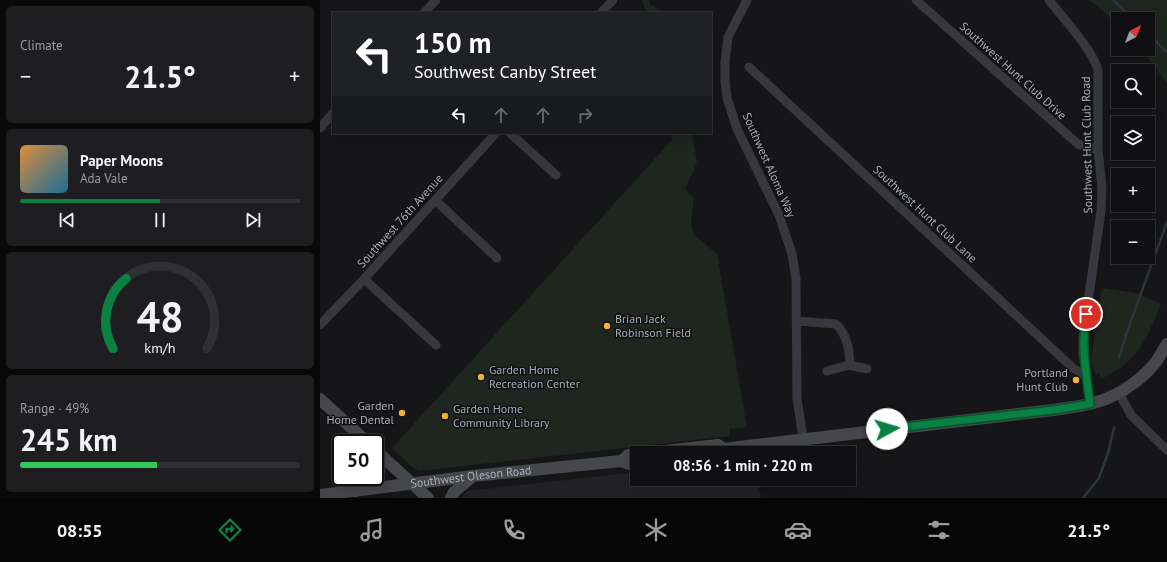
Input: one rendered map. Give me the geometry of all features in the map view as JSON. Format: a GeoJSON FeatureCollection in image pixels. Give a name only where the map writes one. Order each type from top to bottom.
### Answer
{"type":"FeatureCollection","features":[{"type":"Feature","properties":{"kind":"main road"},"geometry":{"type":"LineString","coordinates":[[752,446],[802,438],[1053,410],[1090,404],[1119,393],[1145,374],[1156,362],[1167,344]]}},
{"type":"Feature","properties":{"kind":"main road"},"geometry":{"type":"LineString","coordinates":[[320,399],[358,434]]}},
{"type":"Feature","properties":{"kind":"main road"},"geometry":{"type":"LineString","coordinates":[[347,424],[352,434]]}},
{"type":"Feature","properties":{"kind":"main road"},"geometry":{"type":"LineString","coordinates":[[702,446],[718,444],[719,446]]}},
{"type":"Feature","properties":{"kind":"main road","name":"Southwest Oleson Road"},"geometry":{"type":"LineString","coordinates":[[622,461],[630,455]]}},
{"type":"Feature","properties":{"kind":"main road"},"geometry":{"type":"LineString","coordinates":[[384,458],[428,498]]}},
{"type":"Feature","properties":{"kind":"main road","name":"Southwest Oleson Road"},"geometry":{"type":"LineString","coordinates":[[320,496],[473,476],[622,461],[630,464]]}},
{"type":"Feature","properties":{"kind":"main road"},"geometry":{"type":"LineString","coordinates":[[451,498],[454,492],[473,476]]}},
{"type":"Feature","properties":{"kind":"main road"},"geometry":{"type":"LineString","coordinates":[[356,491],[360,486]]}},
{"type":"Feature","properties":{"kind":"street"},"geometry":{"type":"LineString","coordinates":[[425,12],[436,0]]}},
{"type":"Feature","properties":{"kind":"street"},"geometry":{"type":"LineString","coordinates":[[602,12],[613,0]]}},
{"type":"Feature","properties":{"kind":"street","name":"Southwest Aloma Way"},"geometry":{"type":"LineString","coordinates":[[747,0],[734,23],[727,42],[724,68],[727,98],[737,129],[779,215],[792,254],[796,279],[797,398],[802,438]]}},
{"type":"Feature","properties":{"kind":"street","name":"Southwest Hunt Club Drive"},"geometry":{"type":"LineString","coordinates":[[916,0],[1078,144],[1088,148],[1098,149]]}},
{"type":"Feature","properties":{"kind":"street","name":"Southwest Hunt Club Road"},"geometry":{"type":"LineString","coordinates":[[1049,0],[1090,53],[1097,64],[1099,76],[1098,149],[1102,188],[1101,211],[1083,337],[1090,404]]}},
{"type":"Feature","properties":{"kind":"street","name":"Southwest Hunt Club Lane"},"geometry":{"type":"LineString","coordinates":[[749,67],[1073,368],[1086,376]]}},
{"type":"Feature","properties":{"kind":"street"},"geometry":{"type":"LineString","coordinates":[[320,128],[332,115]]}},
{"type":"Feature","properties":{"kind":"street","name":"Southwest 76th Avenue"},"geometry":{"type":"LineString","coordinates":[[320,325],[495,134]]}},
{"type":"Feature","properties":{"kind":"street"},"geometry":{"type":"LineString","coordinates":[[511,134],[556,175]]}},
{"type":"Feature","properties":{"kind":"street"},"geometry":{"type":"LineString","coordinates":[[435,200],[497,258]]}},
{"type":"Feature","properties":{"kind":"street"},"geometry":{"type":"LineString","coordinates":[[364,278],[436,345]]}},
{"type":"Feature","properties":{"kind":"street"},"geometry":{"type":"LineString","coordinates":[[797,321],[836,324],[844,334],[850,354],[849,365]]}},
{"type":"Feature","properties":{"kind":"street"},"geometry":{"type":"LineString","coordinates":[[827,371],[849,365],[867,369]]}},
{"type":"Feature","properties":{"kind":"street"},"geometry":{"type":"LineString","coordinates":[[1119,393],[1131,415],[1167,450]]}},
{"type":"Feature","properties":{"kind":"shaded area"},"geometry":{"type":"Polygon","coordinates":[[[642,0],[649,0],[650,4],[662,12],[646,12],[642,0]]]}},
{"type":"Feature","properties":{"kind":"shaded area"},"geometry":{"type":"Polygon","coordinates":[[[1089,0],[1167,0],[1167,84],[1155,68],[1155,64],[1152,64],[1146,56],[1155,56],[1155,12],[1111,12],[1111,20],[1089,0]]]}},
{"type":"Feature","properties":{"kind":"shaded area","name":"Garden Home Recreation Center"},"geometry":{"type":"Polygon","coordinates":[[[671,134],[692,134],[697,163],[685,189],[694,198],[691,221],[693,234],[717,254],[747,427],[729,429],[730,436],[630,446],[630,447],[419,471],[412,467],[392,448],[672,140],[671,134]]]}},
{"type":"Feature","properties":{"kind":"shaded area"},"geometry":{"type":"Polygon","coordinates":[[[1102,288],[1136,293],[1161,304],[1145,339],[1133,357],[1114,372],[1101,379],[1099,373],[1096,375],[1091,360],[1102,288]]]}},
{"type":"Feature","properties":{"kind":"shaded area"},"geometry":{"type":"Polygon","coordinates":[[[630,473],[630,486],[758,486],[761,498],[461,498],[468,491],[630,473]]]}},
{"type":"Feature","properties":{"kind":"waterway"},"geometry":{"type":"LineString","coordinates":[[1113,0],[1126,12]]}},
{"type":"Feature","properties":{"kind":"waterway"},"geometry":{"type":"LineString","coordinates":[[1155,41],[1167,52]]}},
{"type":"Feature","properties":{"kind":"waterway"},"geometry":{"type":"LineString","coordinates":[[1119,358],[1167,222]]}},
{"type":"Feature","properties":{"kind":"waterway"},"geometry":{"type":"LineString","coordinates":[[1083,498],[1099,478],[1108,453],[1114,428]]}},
{"type":"Feature","properties":{"kind":"place","name":"Brian Jack Robinson Field"},"geometry":{"type":"Point","coordinates":[607,326]}},
{"type":"Feature","properties":{"kind":"place","name":"Garden Home Recreation Center"},"geometry":{"type":"Point","coordinates":[481,377]}},
{"type":"Feature","properties":{"kind":"place","name":"Portland Hunt Club"},"geometry":{"type":"Point","coordinates":[1076,380]}},
{"type":"Feature","properties":{"kind":"place","name":"Garden Home Dental"},"geometry":{"type":"Point","coordinates":[402,413]}},
{"type":"Feature","properties":{"kind":"place","name":"Garden Home Community Library"},"geometry":{"type":"Point","coordinates":[445,416]}},
{"type":"Feature","properties":{"kind":"route"},"geometry":{"type":"LineString","coordinates":[[887,429],[1053,410],[1090,404],[1083,354],[1083,337],[1086,314]]}}]}
